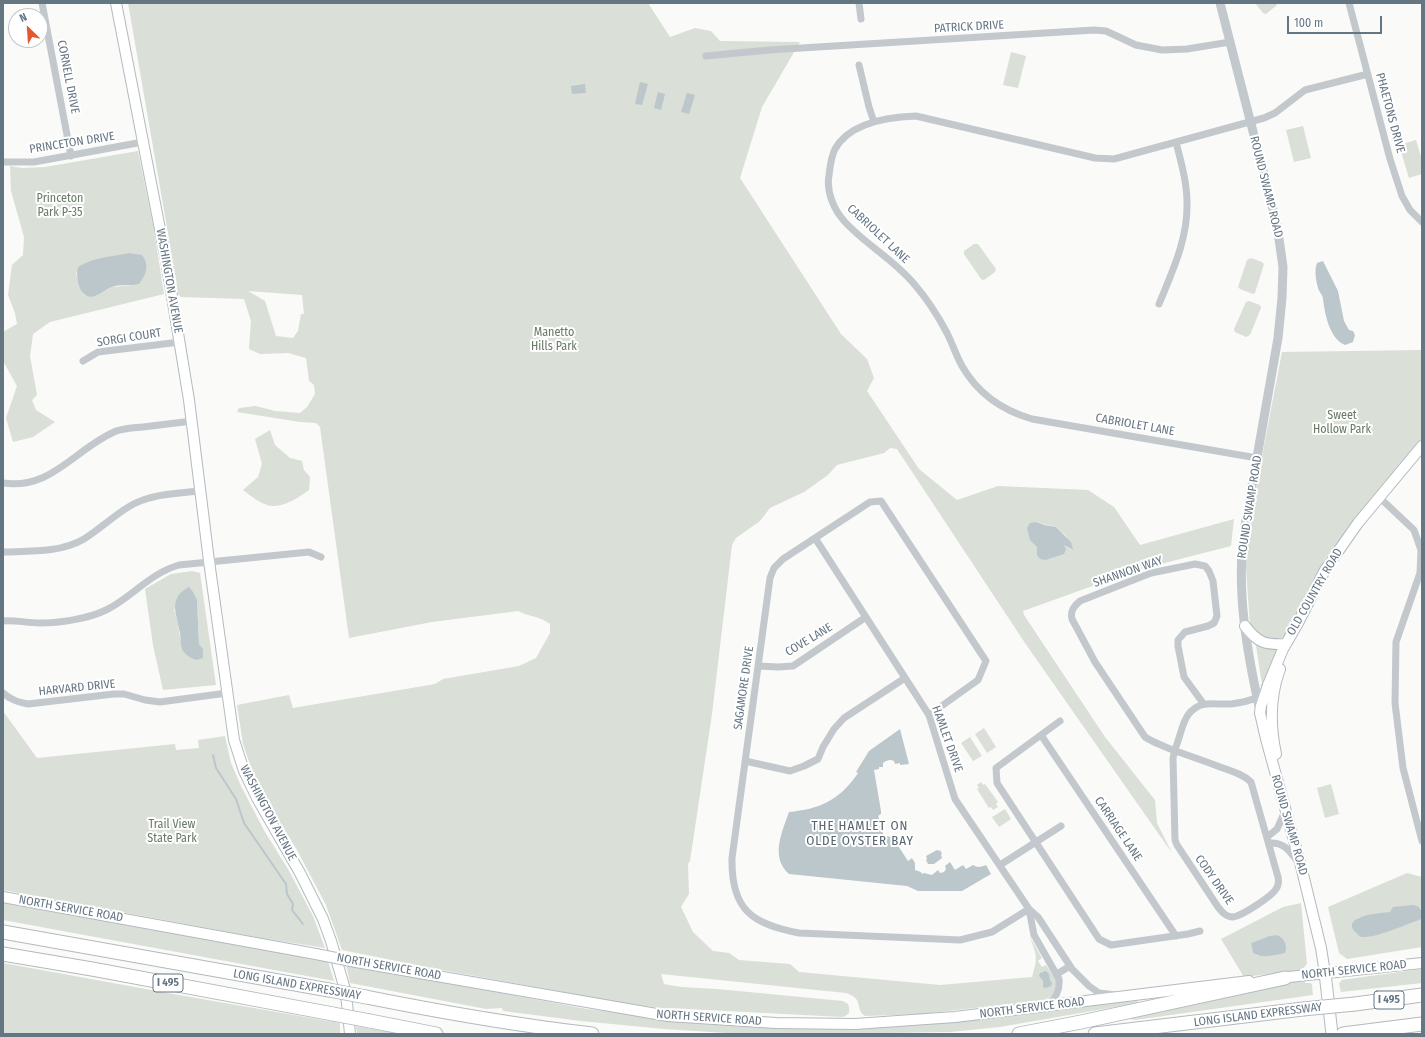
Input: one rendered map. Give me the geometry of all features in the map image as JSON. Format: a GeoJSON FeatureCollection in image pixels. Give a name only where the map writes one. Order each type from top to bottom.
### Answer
{"type":"FeatureCollection","features":[{"type":"Feature","properties":{"kind":"highway","name":"LONG ISLAND EXPRESSWAY"},"geometry":{"type":"LineString","coordinates":[[3,932],[329,990],[465,1016],[539,1028],[592,1034]]}},
{"type":"Feature","properties":{"kind":"highway","name":"LONG ISLAND EXPRESSWAY"},"geometry":{"type":"LineString","coordinates":[[3,954],[92,969],[436,1034]]}},
{"type":"Feature","properties":{"kind":"highway"},"geometry":{"type":"LineString","coordinates":[[1019,1034],[1285,978]]}},
{"type":"Feature","properties":{"kind":"highway","name":"LONG ISLAND EXPRESSWAY"},"geometry":{"type":"LineString","coordinates":[[1095,1034],[1422,995]]}},
{"type":"Feature","properties":{"kind":"highway","name":"I 495"},"geometry":{"type":"LineString","coordinates":[[1343,1034],[1422,1024]]}},
{"type":"Feature","properties":{"kind":"main road","name":"WASHINGTON AVENUE"},"geometry":{"type":"LineString","coordinates":[[116,3],[166,260],[180,342],[192,420],[209,561],[234,740],[244,771],[257,798],[314,898],[331,941],[346,994],[350,1034]]}},
{"type":"Feature","properties":{"kind":"main road","name":"OLD COUNTRY ROAD"},"geometry":{"type":"LineString","coordinates":[[1260,713],[1261,696],[1286,644],[1329,564],[1348,536],[1422,446]]}},
{"type":"Feature","properties":{"kind":"main road"},"geometry":{"type":"LineString","coordinates":[[1277,780],[1276,754],[1272,722],[1275,687],[1298,623]]}},
{"type":"Feature","properties":{"kind":"main road"},"geometry":{"type":"LineString","coordinates":[[1245,626],[1255,638],[1261,642],[1268,644],[1286,644]]}},
{"type":"Feature","properties":{"kind":"main road","name":"ROUND SWAMP ROAD"},"geometry":{"type":"LineString","coordinates":[[1260,713],[1301,866],[1321,948],[1332,1034]]}},
{"type":"Feature","properties":{"kind":"main road","name":"NORTH SERVICE ROAD"},"geometry":{"type":"LineString","coordinates":[[3,897],[622,1009],[668,1016],[776,1023],[855,1024],[955,1017],[1037,1008],[1199,986],[1422,963]]}},
{"type":"Feature","properties":{"kind":"street","name":"CORNELL DRIVE"},"geometry":{"type":"LineString","coordinates":[[42,3],[71,156]]}},
{"type":"Feature","properties":{"kind":"street"},"geometry":{"type":"LineString","coordinates":[[859,3],[861,19]]}},
{"type":"Feature","properties":{"kind":"street","name":"ROUND SWAMP ROAD"},"geometry":{"type":"LineString","coordinates":[[1220,3],[1277,225],[1282,267],[1282,298],[1278,338],[1242,553],[1241,585],[1245,626],[1261,696]]}},
{"type":"Feature","properties":{"kind":"street","name":"PHAETONS DRIVE"},"geometry":{"type":"LineString","coordinates":[[1349,3],[1390,159],[1402,196],[1410,210],[1422,222]]}},
{"type":"Feature","properties":{"kind":"street","name":"PATRICK DRIVE"},"geometry":{"type":"LineString","coordinates":[[706,56],[769,50],[1094,30],[1106,31],[1136,45],[1162,50],[1187,49],[1230,42]]}},
{"type":"Feature","properties":{"kind":"street"},"geometry":{"type":"LineString","coordinates":[[859,65],[874,122]]}},
{"type":"Feature","properties":{"kind":"street","name":"CABRIOLET LANE"},"geometry":{"type":"LineString","coordinates":[[1257,458],[1032,419],[1013,413],[997,404],[982,392],[971,380],[946,331],[915,284],[845,222],[836,209],[829,194],[828,178],[830,162],[836,148],[844,137],[858,128],[874,122],[900,117],[916,116],[1095,158],[1114,159],[1250,123],[1275,113],[1305,90],[1368,74]]}},
{"type":"Feature","properties":{"kind":"street","name":"PRINCETON DRIVE"},"geometry":{"type":"LineString","coordinates":[[3,162],[34,162],[143,142]]}},
{"type":"Feature","properties":{"kind":"street"},"geometry":{"type":"LineString","coordinates":[[1159,304],[1177,259],[1184,238],[1187,221],[1186,187],[1176,142]]}},
{"type":"Feature","properties":{"kind":"street","name":"SORGI COURT"},"geometry":{"type":"LineString","coordinates":[[83,361],[98,352],[180,342]]}},
{"type":"Feature","properties":{"kind":"street"},"geometry":{"type":"LineString","coordinates":[[3,483],[12,484],[36,481],[48,476],[115,431],[192,420]]}},
{"type":"Feature","properties":{"kind":"street"},"geometry":{"type":"LineString","coordinates":[[3,552],[35,551],[69,546],[85,538],[132,505],[142,500],[200,491]]}},
{"type":"Feature","properties":{"kind":"street"},"geometry":{"type":"LineString","coordinates":[[1379,497],[1414,530],[1421,550],[1420,573],[1396,642],[1395,703],[1403,768],[1422,841]]}},
{"type":"Feature","properties":{"kind":"street","name":"SAGAMORE DRIVE"},"geometry":{"type":"LineString","coordinates":[[929,715],[978,680],[986,661],[881,501],[870,502],[783,559],[774,568],[770,578],[732,858],[732,876],[737,896],[746,910],[759,921],[777,929],[799,933],[960,940],[992,932],[1029,909]]}},
{"type":"Feature","properties":{"kind":"street","name":"HAMLET DRIVE"},"geometry":{"type":"LineString","coordinates":[[815,538],[929,715],[956,798],[1029,909],[1038,917],[1070,966],[1089,986],[1100,993],[1127,996]]}},
{"type":"Feature","properties":{"kind":"street"},"geometry":{"type":"LineString","coordinates":[[3,621],[40,623],[92,616],[112,606],[162,571],[179,565],[309,552],[321,557]]}},
{"type":"Feature","properties":{"kind":"street","name":"SHANNON WAY"},"geometry":{"type":"LineString","coordinates":[[1175,750],[1149,740],[1142,734],[1095,662],[1072,619],[1071,612],[1074,606],[1080,601],[1151,573],[1195,564],[1205,566],[1213,581],[1217,616],[1214,623],[1185,632],[1178,640],[1184,677],[1203,704]]}},
{"type":"Feature","properties":{"kind":"street","name":"COVE LANE"},"geometry":{"type":"LineString","coordinates":[[758,666],[793,666],[866,617]]}},
{"type":"Feature","properties":{"kind":"street"},"geometry":{"type":"LineString","coordinates":[[745,761],[790,771],[818,759],[823,747],[834,729],[844,718],[905,678]]}},
{"type":"Feature","properties":{"kind":"street"},"geometry":{"type":"LineString","coordinates":[[1203,704],[1231,704],[1261,696],[1275,687]]}},
{"type":"Feature","properties":{"kind":"street","name":"HARVARD DRIVE"},"geometry":{"type":"LineString","coordinates":[[3,693],[10,699],[19,703],[28,704],[114,694],[124,694],[145,700],[160,702],[227,693]]}},
{"type":"Feature","properties":{"kind":"street","name":"CODY DRIVE"},"geometry":{"type":"LineString","coordinates":[[1175,750],[1239,774],[1246,777],[1251,782],[1279,884],[1270,895],[1238,916],[1228,916],[1223,913],[1181,852],[1175,840],[1173,758],[1175,750],[1183,724],[1188,715],[1195,708],[1203,704]]}},
{"type":"Feature","properties":{"kind":"street"},"geometry":{"type":"LineString","coordinates":[[1060,721],[996,768],[997,783],[1099,939],[1111,945],[1176,936],[1200,931]]}},
{"type":"Feature","properties":{"kind":"street","name":"CARRIAGE LANE"},"geometry":{"type":"LineString","coordinates":[[1041,735],[1176,936]]}},
{"type":"Feature","properties":{"kind":"street"},"geometry":{"type":"LineString","coordinates":[[1286,809],[1277,829],[1268,840],[1284,845],[1301,866]]}},
{"type":"Feature","properties":{"kind":"street"},"geometry":{"type":"LineString","coordinates":[[1000,865],[1061,826]]}},
{"type":"Feature","properties":{"kind":"street","name":"HAMLET DRIVE"},"geometry":{"type":"LineString","coordinates":[[1029,909],[1034,935],[1057,974],[1060,988],[1056,996],[1049,1003],[1037,1008]]}},
{"type":"Feature","properties":{"kind":"street"},"geometry":{"type":"LineString","coordinates":[[1057,974],[1070,966]]}},
{"type":"Feature","properties":{"kind":"green space","name":"Manetto Hills Park"},"geometry":{"type":"Polygon","coordinates":[[[128,3],[648,3],[670,37],[695,28],[711,31],[720,41],[800,42],[762,107],[740,178],[841,334],[867,359],[874,378],[867,391],[919,469],[957,500],[998,486],[1088,490],[1114,507],[1140,545],[1234,519],[1231,546],[1137,570],[1023,611],[1024,615],[1105,737],[1155,800],[1157,823],[1172,853],[1025,643],[897,449],[890,448],[884,453],[837,465],[828,475],[804,492],[770,508],[760,521],[736,538],[732,545],[712,714],[690,861],[688,864],[689,894],[681,907],[693,932],[713,951],[729,953],[739,960],[790,964],[799,972],[940,985],[1032,977],[1036,957],[1030,937],[1042,958],[1038,961],[1042,967],[1046,965],[1057,981],[1055,991],[1052,995],[1043,1000],[922,1014],[865,1016],[860,1010],[855,998],[846,993],[661,974],[664,984],[681,987],[843,1001],[848,1004],[849,1011],[848,1014],[842,1017],[669,1009],[629,1004],[431,968],[342,950],[326,905],[297,850],[264,796],[252,770],[243,744],[237,705],[289,695],[293,708],[435,684],[443,679],[519,666],[536,658],[550,633],[550,624],[542,619],[518,611],[432,622],[349,638],[320,427],[316,423],[300,422],[237,412],[239,408],[256,406],[275,411],[300,413],[307,407],[315,394],[314,385],[309,381],[306,358],[288,353],[260,354],[249,349],[251,321],[244,299],[181,297],[175,288],[177,285],[128,3]],[[248,291],[265,301],[276,336],[293,338],[298,331],[301,314],[304,314],[302,295],[248,291]],[[1036,522],[1038,549],[1050,559],[1057,555],[1061,555],[1064,545],[1072,550],[1066,536],[1056,527],[1036,522]]]}},
{"type":"Feature","properties":{"kind":"green space"},"geometry":{"type":"Polygon","coordinates":[[[1255,3],[1277,3],[1277,5],[1266,14],[1263,13],[1255,3]]]}},
{"type":"Feature","properties":{"kind":"green space"},"geometry":{"type":"Polygon","coordinates":[[[1011,52],[1026,56],[1018,88],[1003,85],[1011,52]]]}},
{"type":"Feature","properties":{"kind":"green space"},"geometry":{"type":"Polygon","coordinates":[[[1303,126],[1311,158],[1294,162],[1286,130],[1303,126]]]}},
{"type":"Feature","properties":{"kind":"green space"},"geometry":{"type":"Polygon","coordinates":[[[1416,140],[1422,160],[1422,174],[1409,178],[1399,145],[1416,140]]]}},
{"type":"Feature","properties":{"kind":"green space","name":"Princeton Park P-35"},"geometry":{"type":"Polygon","coordinates":[[[138,151],[154,230],[164,294],[50,322],[33,334],[30,356],[37,395],[32,400],[36,410],[55,422],[33,437],[13,442],[6,418],[17,386],[3,361],[3,332],[17,324],[15,313],[8,295],[12,265],[23,255],[24,237],[11,191],[10,166],[22,168],[45,167],[138,151]],[[129,253],[113,257],[76,273],[79,285],[84,295],[95,296],[112,287],[133,285],[129,253]]]}},
{"type":"Feature","properties":{"kind":"green space"},"geometry":{"type":"Polygon","coordinates":[[[974,244],[978,244],[996,269],[995,272],[984,280],[981,279],[964,254],[964,251],[974,244]]]}},
{"type":"Feature","properties":{"kind":"green space"},"geometry":{"type":"Polygon","coordinates":[[[1251,258],[1264,264],[1255,293],[1253,294],[1238,287],[1247,260],[1251,258]]]}},
{"type":"Feature","properties":{"kind":"green space"},"geometry":{"type":"Polygon","coordinates":[[[1249,301],[1260,305],[1261,308],[1250,335],[1246,337],[1235,332],[1234,329],[1246,302],[1249,301]]]}},
{"type":"Feature","properties":{"kind":"green space","name":"Sweet Hollow Park"},"geometry":{"type":"Polygon","coordinates":[[[1422,350],[1422,441],[1414,448],[1325,558],[1286,636],[1277,640],[1267,640],[1258,636],[1250,625],[1245,555],[1282,352],[1422,350]]]}},
{"type":"Feature","properties":{"kind":"green space"},"geometry":{"type":"Polygon","coordinates":[[[270,430],[275,445],[290,458],[302,461],[304,470],[310,477],[309,490],[288,503],[279,506],[266,505],[243,490],[258,477],[262,464],[255,439],[270,430]]]}},
{"type":"Feature","properties":{"kind":"green space"},"geometry":{"type":"Polygon","coordinates":[[[192,571],[200,573],[216,685],[163,690],[153,645],[145,589],[171,574],[192,571]],[[197,600],[174,609],[182,650],[203,649],[199,644],[197,600]]]}},
{"type":"Feature","properties":{"kind":"green space"},"geometry":{"type":"Polygon","coordinates":[[[1257,643],[1277,648],[1262,687],[1260,685],[1262,684],[1256,646],[1257,643]]]}},
{"type":"Feature","properties":{"kind":"green space","name":"Trail View State Park"},"geometry":{"type":"Polygon","coordinates":[[[3,711],[37,758],[175,744],[176,750],[199,748],[198,740],[225,736],[231,763],[241,786],[265,832],[288,869],[313,916],[325,948],[261,938],[3,890],[3,711]]]}},
{"type":"Feature","properties":{"kind":"green space"},"geometry":{"type":"Polygon","coordinates":[[[984,728],[996,747],[987,753],[975,734],[984,728]]]}},
{"type":"Feature","properties":{"kind":"green space"},"geometry":{"type":"Polygon","coordinates":[[[970,737],[982,756],[973,761],[961,743],[970,737]]]}},
{"type":"Feature","properties":{"kind":"green space"},"geometry":{"type":"Polygon","coordinates":[[[981,782],[983,785],[985,784],[998,802],[996,804],[998,807],[993,810],[991,807],[989,808],[977,789],[979,788],[977,785],[981,782]]]}},
{"type":"Feature","properties":{"kind":"green space"},"geometry":{"type":"Polygon","coordinates":[[[1331,784],[1339,814],[1325,818],[1317,788],[1331,784]]]}},
{"type":"Feature","properties":{"kind":"green space"},"geometry":{"type":"Polygon","coordinates":[[[1005,809],[1011,819],[999,827],[992,817],[1005,809]]]}},
{"type":"Feature","properties":{"kind":"green space"},"geometry":{"type":"Polygon","coordinates":[[[1407,873],[1422,877],[1422,910],[1421,908],[1394,907],[1390,912],[1357,918],[1353,929],[1359,936],[1370,936],[1422,919],[1422,947],[1347,959],[1339,953],[1328,907],[1407,873]]]}},
{"type":"Feature","properties":{"kind":"green space"},"geometry":{"type":"Polygon","coordinates":[[[3,901],[125,925],[328,961],[334,981],[3,920],[3,901]]]}},
{"type":"Feature","properties":{"kind":"green space"},"geometry":{"type":"Polygon","coordinates":[[[1301,903],[1307,964],[1302,970],[1244,977],[1221,939],[1283,907],[1301,903]],[[1276,935],[1251,943],[1253,953],[1258,956],[1276,935]]]}},
{"type":"Feature","properties":{"kind":"green space"},"geometry":{"type":"Polygon","coordinates":[[[3,963],[340,1023],[340,1034],[3,1034],[3,963]]]}},
{"type":"Feature","properties":{"kind":"green space"},"geometry":{"type":"Polygon","coordinates":[[[346,964],[587,1009],[723,1025],[823,1029],[896,1026],[1137,1000],[1138,1003],[1000,1027],[950,1032],[826,1034],[726,1033],[581,1021],[503,1011],[502,1008],[486,1009],[350,983],[346,964]]]}},
{"type":"Feature","properties":{"kind":"green space"},"geometry":{"type":"Polygon","coordinates":[[[1422,969],[1422,983],[1341,992],[1339,983],[1341,980],[1422,969]]]}},
{"type":"Feature","properties":{"kind":"green space"},"geometry":{"type":"Polygon","coordinates":[[[1305,981],[1305,983],[1311,983],[1313,995],[1135,1020],[1129,1019],[1130,1017],[1281,983],[1305,981]]]}},
{"type":"Feature","properties":{"kind":"green space"},"geometry":{"type":"Polygon","coordinates":[[[356,1026],[399,1034],[357,1034],[356,1026]]]}},
{"type":"Feature","properties":{"kind":"shaded area"},"geometry":{"type":"Polygon","coordinates":[[[640,82],[648,84],[642,105],[635,104],[640,82]]]}},
{"type":"Feature","properties":{"kind":"shaded area"},"geometry":{"type":"Polygon","coordinates":[[[585,84],[586,93],[572,94],[571,86],[585,84]]]}},
{"type":"Feature","properties":{"kind":"shaded area"},"geometry":{"type":"Polygon","coordinates":[[[658,92],[665,94],[661,110],[654,108],[658,92]]]}},
{"type":"Feature","properties":{"kind":"shaded area"},"geometry":{"type":"Polygon","coordinates":[[[687,93],[695,95],[689,114],[681,112],[687,93]]]}},
{"type":"Feature","properties":{"kind":"shaded area"},"geometry":{"type":"Polygon","coordinates":[[[129,253],[142,255],[146,262],[145,274],[139,284],[115,286],[90,297],[82,292],[77,277],[78,267],[96,259],[129,253]]]}},
{"type":"Feature","properties":{"kind":"shaded area"},"geometry":{"type":"Polygon","coordinates":[[[1323,261],[1338,291],[1344,321],[1349,330],[1353,331],[1355,335],[1353,342],[1345,345],[1335,337],[1329,325],[1323,298],[1318,288],[1316,266],[1317,263],[1323,261]]]}},
{"type":"Feature","properties":{"kind":"shaded area"},"geometry":{"type":"Polygon","coordinates":[[[1036,522],[1056,527],[1071,542],[1073,550],[1064,545],[1066,549],[1064,554],[1046,560],[1040,559],[1037,555],[1037,547],[1030,540],[1027,528],[1030,523],[1036,522]]]}},
{"type":"Feature","properties":{"kind":"shaded area"},"geometry":{"type":"Polygon","coordinates":[[[189,587],[197,600],[199,644],[203,649],[203,658],[196,660],[188,656],[182,649],[175,607],[178,596],[182,591],[189,587]]]}},
{"type":"Feature","properties":{"kind":"shaded area"},"geometry":{"type":"Polygon","coordinates":[[[900,729],[909,764],[900,765],[900,763],[895,764],[894,761],[888,760],[883,763],[883,767],[879,767],[879,769],[874,770],[881,811],[881,814],[878,816],[878,824],[884,835],[893,838],[908,861],[912,858],[915,863],[915,870],[921,872],[922,874],[932,875],[938,870],[940,873],[944,872],[946,869],[945,866],[950,862],[955,870],[963,865],[966,869],[973,865],[980,867],[986,865],[991,874],[962,891],[918,891],[907,886],[789,874],[783,867],[780,860],[779,844],[789,812],[810,809],[835,798],[856,776],[858,773],[856,772],[869,751],[900,729]]]}},
{"type":"Feature","properties":{"kind":"shaded area"},"geometry":{"type":"Polygon","coordinates":[[[940,850],[942,858],[934,864],[928,864],[926,856],[940,850]]]}},
{"type":"Feature","properties":{"kind":"shaded area"},"geometry":{"type":"Polygon","coordinates":[[[1413,905],[1421,909],[1422,919],[1392,930],[1368,937],[1362,937],[1355,932],[1352,926],[1353,922],[1358,918],[1372,914],[1390,912],[1393,907],[1413,905]]]}},
{"type":"Feature","properties":{"kind":"shaded area"},"geometry":{"type":"Polygon","coordinates":[[[1276,935],[1285,942],[1285,953],[1261,956],[1253,953],[1251,943],[1276,935]]]}},
{"type":"Feature","properties":{"kind":"shaded area"},"geometry":{"type":"Polygon","coordinates":[[[1046,971],[1049,974],[1052,983],[1051,986],[1046,988],[1043,987],[1043,981],[1039,976],[1040,973],[1046,971]]]}},
{"type":"Feature","properties":{"kind":"waterway"},"geometry":{"type":"LineString","coordinates":[[213,755],[216,768],[236,799],[244,823],[286,884],[287,894],[293,904],[292,910],[303,924]]}},
{"type":"Feature","properties":{"kind":"district","name":"THE HAMLET ON OLDE OYSTER BAY"},"geometry":{"type":"Point","coordinates":[860,834]}}]}
